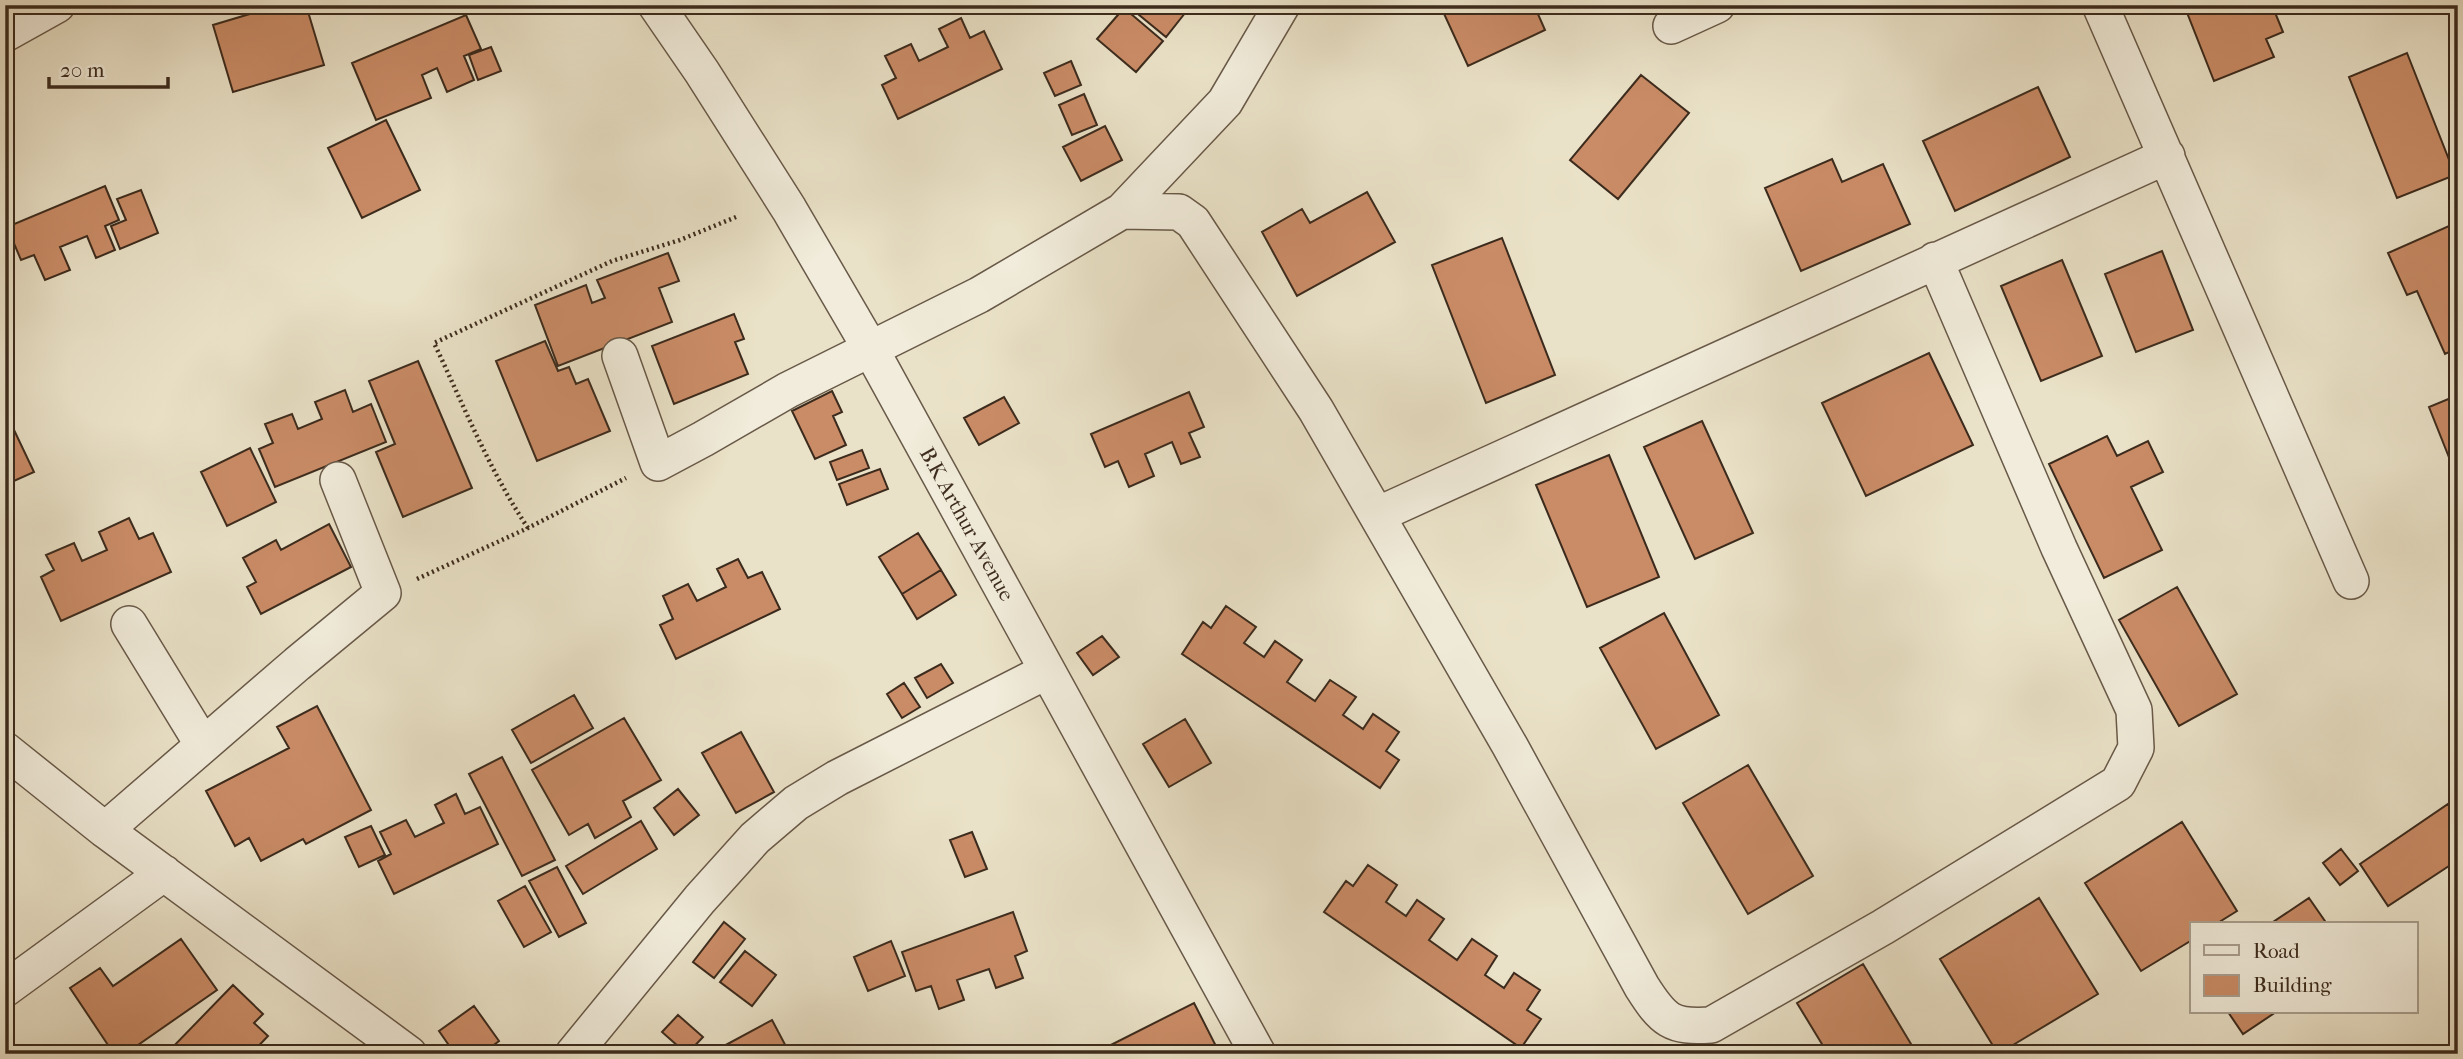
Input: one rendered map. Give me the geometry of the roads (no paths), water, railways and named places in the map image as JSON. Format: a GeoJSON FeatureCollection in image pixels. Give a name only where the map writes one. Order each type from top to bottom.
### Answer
{"type":"FeatureCollection","features":[{"type":"Feature","properties":{"kind":"street"},"geometry":{"type":"LineString","coordinates":[[5,34],[57,5]]}},
{"type":"Feature","properties":{"kind":"street","name":"B.K Arthur Avenue"},"geometry":{"type":"LineString","coordinates":[[656,5],[782,198],[870,348],[1258,1054]]}},
{"type":"Feature","properties":{"kind":"street"},"geometry":{"type":"LineString","coordinates":[[620,356],[658,463],[788,390],[979,295],[1122,211],[1225,102],[1282,5]]}},
{"type":"Feature","properties":{"kind":"street"},"geometry":{"type":"LineString","coordinates":[[1671,26],[1717,5]]}},
{"type":"Feature","properties":{"kind":"street"},"geometry":{"type":"LineString","coordinates":[[2100,5],[2351,581]]}},
{"type":"Feature","properties":{"kind":"street"},"geometry":{"type":"LineString","coordinates":[[1377,515],[2167,156]]}},
{"type":"Feature","properties":{"kind":"street"},"geometry":{"type":"LineString","coordinates":[[1122,211],[1179,212],[1193,222],[1316,410],[1510,746],[1642,988],[1655,1007],[1671,1022],[1689,1026],[1711,1025],[1883,927],[2118,783],[2136,748],[2134,710],[2059,548],[1935,260]]}},
{"type":"Feature","properties":{"kind":"street"},"geometry":{"type":"LineString","coordinates":[[105,830],[383,593],[338,480]]}},
{"type":"Feature","properties":{"kind":"street"},"geometry":{"type":"LineString","coordinates":[[129,624],[203,745]]}},
{"type":"Feature","properties":{"kind":"street"},"geometry":{"type":"LineString","coordinates":[[573,1054],[700,899],[755,838],[796,803],[836,778],[1047,671]]}},
{"type":"Feature","properties":{"kind":"street"},"geometry":{"type":"LineString","coordinates":[[5,750],[105,830],[409,1054]]}},
{"type":"Feature","properties":{"kind":"street"},"geometry":{"type":"LineString","coordinates":[[5,989],[164,873]]}}]}
